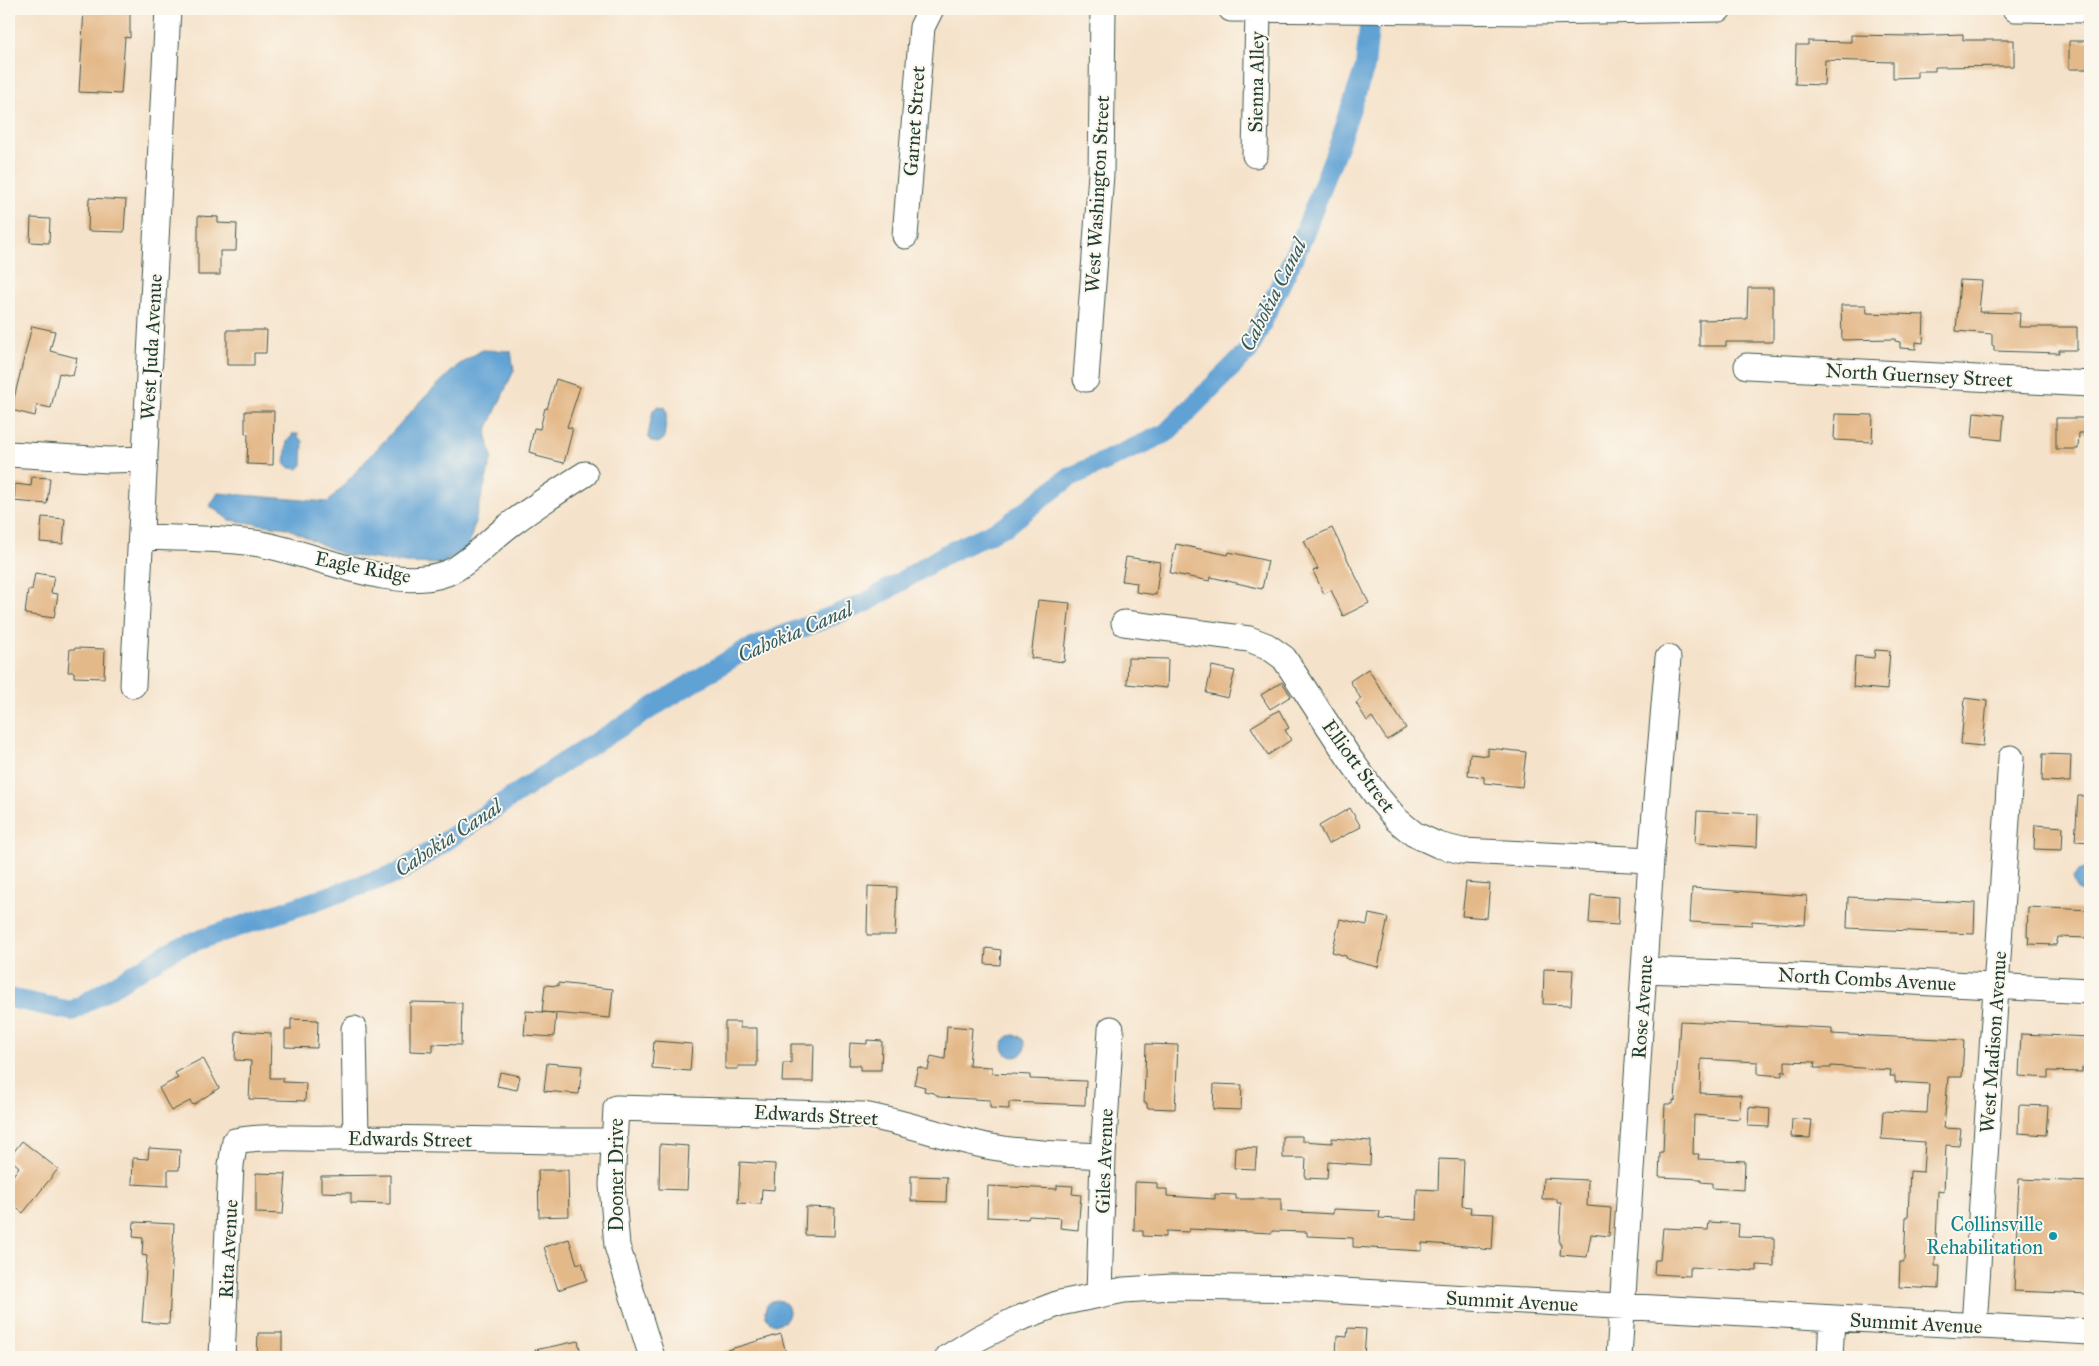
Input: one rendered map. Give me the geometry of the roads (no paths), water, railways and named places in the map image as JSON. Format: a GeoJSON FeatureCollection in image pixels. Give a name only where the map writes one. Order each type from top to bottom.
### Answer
{"type":"FeatureCollection","features":[{"type":"Feature","properties":{"kind":"street","name":"West Juda Avenue"},"geometry":{"type":"LineString","coordinates":[[133,685],[168,9]]}},
{"type":"Feature","properties":{"kind":"street","name":"Garnet Street"},"geometry":{"type":"LineString","coordinates":[[905,236],[922,28],[931,9]]}},
{"type":"Feature","properties":{"kind":"street","name":"West Washington Street"},"geometry":{"type":"LineString","coordinates":[[1086,379],[1101,174],[1104,9]]}},
{"type":"Feature","properties":{"kind":"street"},"geometry":{"type":"LineString","coordinates":[[1232,9],[1536,12],[1719,9]]}},
{"type":"Feature","properties":{"kind":"street","name":"Sienna Alley"},"geometry":{"type":"LineString","coordinates":[[1255,155],[1264,9]]}},
{"type":"Feature","properties":{"kind":"street"},"geometry":{"type":"LineString","coordinates":[[2015,9],[2090,10]]}},
{"type":"Feature","properties":{"kind":"street","name":"North Guernsey Street"},"geometry":{"type":"LineString","coordinates":[[1748,366],[2090,384]]}},
{"type":"Feature","properties":{"kind":"street"},"geometry":{"type":"LineString","coordinates":[[9,454],[109,460],[145,459]]}},
{"type":"Feature","properties":{"kind":"street","name":"Eagle Ridge"},"geometry":{"type":"LineString","coordinates":[[141,537],[256,544],[346,568],[387,576],[433,577],[455,569],[520,517],[585,474]]}},
{"type":"Feature","properties":{"kind":"street","name":"Elliott Street"},"geometry":{"type":"LineString","coordinates":[[1124,623],[1249,639],[1267,646],[1284,658],[1350,759],[1376,795],[1397,820],[1414,834],[1428,841],[1462,851],[1651,860]]}},
{"type":"Feature","properties":{"kind":"street","name":"Rose Avenue"},"geometry":{"type":"LineString","coordinates":[[1619,1357],[1651,860],[1668,658]]}},
{"type":"Feature","properties":{"kind":"street","name":"West Madison Avenue"},"geometry":{"type":"LineString","coordinates":[[1974,1326],[2012,758]]}},
{"type":"Feature","properties":{"kind":"street","name":"North Combs Avenue"},"geometry":{"type":"LineString","coordinates":[[1644,970],[1997,985],[2090,991]]}},
{"type":"Feature","properties":{"kind":"street"},"geometry":{"type":"LineString","coordinates":[[354,1029],[356,1138]]}},
{"type":"Feature","properties":{"kind":"street","name":"Giles Avenue"},"geometry":{"type":"LineString","coordinates":[[1099,1294],[1103,1156],[1111,1029]]}},
{"type":"Feature","properties":{"kind":"street","name":"Edwards Street"},"geometry":{"type":"LineString","coordinates":[[616,1108],[862,1115],[891,1119],[992,1147],[1041,1153],[1103,1156]]}},
{"type":"Feature","properties":{"kind":"street","name":"Dooner Drive"},"geometry":{"type":"LineString","coordinates":[[616,1108],[612,1185],[617,1246],[652,1357]]}},
{"type":"Feature","properties":{"kind":"street","name":"Edwards Street"},"geometry":{"type":"LineString","coordinates":[[235,1141],[457,1138],[530,1142],[615,1142]]}},
{"type":"Feature","properties":{"kind":"street","name":"Rita Avenue"},"geometry":{"type":"LineString","coordinates":[[222,1357],[231,1165],[235,1141]]}},
{"type":"Feature","properties":{"kind":"street","name":"Summit Avenue"},"geometry":{"type":"LineString","coordinates":[[948,1357],[979,1338],[1015,1320],[1060,1303],[1099,1294],[1172,1286],[1306,1289],[1622,1308],[2090,1332]]}},
{"type":"Feature","properties":{"kind":"street"},"geometry":{"type":"LineString","coordinates":[[1830,1357],[1832,1319]]}},
{"type":"Feature","properties":{"kind":"water"},"geometry":{"type":"Polygon","coordinates":[[[482,350],[511,351],[514,370],[486,432],[492,457],[468,549],[441,564],[406,563],[344,555],[287,528],[229,520],[210,506],[218,493],[328,502],[420,402],[457,366],[482,350]]]}},
{"type":"Feature","properties":{"kind":"water"},"geometry":{"type":"Polygon","coordinates":[[[659,406],[665,407],[667,412],[664,439],[658,443],[652,442],[648,436],[653,410],[659,406]]]}},
{"type":"Feature","properties":{"kind":"water"},"geometry":{"type":"Polygon","coordinates":[[[292,434],[298,434],[298,437],[303,441],[302,465],[298,469],[285,465],[287,440],[292,437],[292,434]]]}},
{"type":"Feature","properties":{"kind":"water"},"geometry":{"type":"Polygon","coordinates":[[[2086,868],[2090,869],[2090,892],[2083,893],[2077,890],[2073,878],[2078,871],[2086,868]]]}},
{"type":"Feature","properties":{"kind":"water"},"geometry":{"type":"Polygon","coordinates":[[[1014,1035],[1022,1038],[1025,1046],[1022,1054],[1014,1057],[1006,1054],[1003,1046],[1006,1038],[1014,1035]]]}},
{"type":"Feature","properties":{"kind":"water"},"geometry":{"type":"Polygon","coordinates":[[[777,1300],[786,1303],[789,1312],[786,1321],[777,1324],[768,1321],[765,1312],[768,1303],[777,1300]]]}},
{"type":"Feature","properties":{"kind":"waterway","name":"Cahokia Canal"},"geometry":{"type":"LineString","coordinates":[[9,998],[72,1011],[178,947],[398,873],[561,764],[742,652],[867,602],[946,554],[1006,526],[1068,478],[1166,433],[1249,350],[1300,244],[1338,146],[1365,67],[1369,27]]}},
{"type":"Feature","properties":{"kind":"place","name":"Collinsville Rehabilitation"},"geometry":{"type":"Point","coordinates":[2053,1236]}}]}
